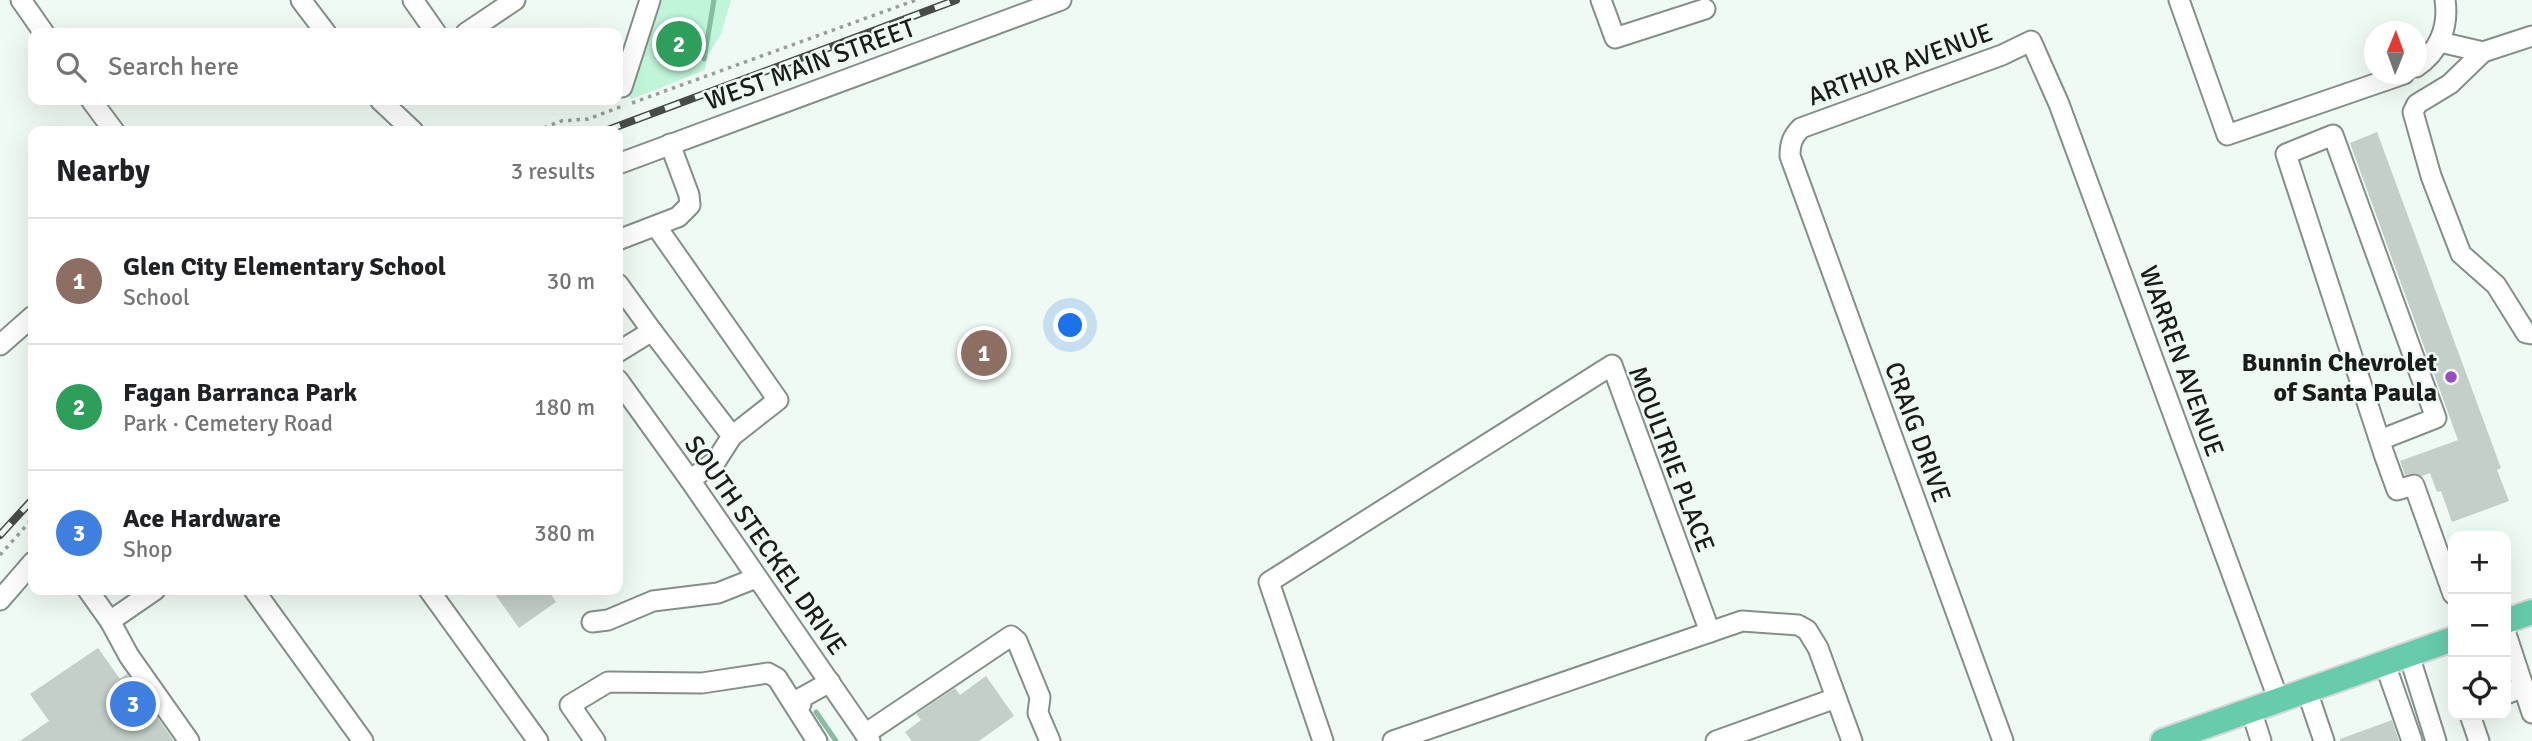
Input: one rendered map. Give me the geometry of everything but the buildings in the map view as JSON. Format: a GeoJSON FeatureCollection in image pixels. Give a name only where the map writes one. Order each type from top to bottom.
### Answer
{"type":"FeatureCollection","features":[{"type":"Feature","properties":{"kind":"main road"},"geometry":{"type":"LineString","coordinates":[[2511,619],[2532,612]]}},
{"type":"Feature","properties":{"kind":"main road"},"geometry":{"type":"LineString","coordinates":[[2163,741],[2203,734],[2251,710],[2448,641]]}},
{"type":"Feature","properties":{"kind":"street"},"geometry":{"type":"LineString","coordinates":[[22,0],[41,28]]}},
{"type":"Feature","properties":{"kind":"street"},"geometry":{"type":"LineString","coordinates":[[301,0],[322,28]]}},
{"type":"Feature","properties":{"kind":"street"},"geometry":{"type":"LineString","coordinates":[[413,0],[433,28]]}},
{"type":"Feature","properties":{"kind":"street"},"geometry":{"type":"LineString","coordinates":[[473,28],[515,0]]}},
{"type":"Feature","properties":{"kind":"street"},"geometry":{"type":"LineString","coordinates":[[623,84],[650,0]]}},
{"type":"Feature","properties":{"kind":"street","name":"WEST MAIN STREET"},"geometry":{"type":"LineString","coordinates":[[623,162],[1061,0]]}},
{"type":"Feature","properties":{"kind":"street"},"geometry":{"type":"LineString","coordinates":[[1601,0],[1615,38],[1705,9]]}},
{"type":"Feature","properties":{"kind":"street"},"geometry":{"type":"LineString","coordinates":[[2179,0],[2227,135],[2375,84]]}},
{"type":"Feature","properties":{"kind":"street"},"geometry":{"type":"LineString","coordinates":[[2427,59],[2440,42],[2445,27],[2445,0]]}},
{"type":"Feature","properties":{"kind":"street"},"geometry":{"type":"LineString","coordinates":[[2532,36],[2483,52],[2451,84],[2417,103],[2413,112],[2431,176],[2461,254],[2496,285],[2526,333],[2532,334]]}},
{"type":"Feature","properties":{"kind":"street","name":"ARTHUR AVENUE"},"geometry":{"type":"LineString","coordinates":[[1792,140],[1801,128],[2002,55],[2031,41]]}},
{"type":"Feature","properties":{"kind":"street","name":"WARREN AVENUE"},"geometry":{"type":"LineString","coordinates":[[2031,41],[2059,104],[2279,701]]}},
{"type":"Feature","properties":{"kind":"street"},"geometry":{"type":"LineString","coordinates":[[2440,42],[2483,52]]}},
{"type":"Feature","properties":{"kind":"street"},"geometry":{"type":"LineString","coordinates":[[95,105],[110,126]]}},
{"type":"Feature","properties":{"kind":"street"},"geometry":{"type":"LineString","coordinates":[[385,105],[408,126]]}},
{"type":"Feature","properties":{"kind":"street"},"geometry":{"type":"LineString","coordinates":[[2380,440],[2436,418],[2333,135],[2287,154],[2380,440],[2397,490],[2414,485],[2448,580]]}},
{"type":"Feature","properties":{"kind":"street","name":"CRAIG DRIVE"},"geometry":{"type":"LineString","coordinates":[[1792,140],[1790,156],[2003,741]]}},
{"type":"Feature","properties":{"kind":"street"},"geometry":{"type":"LineString","coordinates":[[623,238],[678,217],[690,205],[689,195],[670,144]]}},
{"type":"Feature","properties":{"kind":"street"},"geometry":{"type":"LineString","coordinates":[[656,226],[778,400],[732,436],[716,461],[690,480]]}},
{"type":"Feature","properties":{"kind":"street"},"geometry":{"type":"LineString","coordinates":[[623,291],[732,436]]}},
{"type":"Feature","properties":{"kind":"street"},"geometry":{"type":"LineString","coordinates":[[0,345],[28,320]]}},
{"type":"Feature","properties":{"kind":"street"},"geometry":{"type":"LineString","coordinates":[[623,349],[652,331]]}},
{"type":"Feature","properties":{"kind":"street","name":"MOULTRIE PLACE"},"geometry":{"type":"LineString","coordinates":[[1323,741],[1269,582],[1612,365],[1710,632]]}},
{"type":"Feature","properties":{"kind":"street","name":"SOUTH STECKEL DRIVE"},"geometry":{"type":"LineString","coordinates":[[623,387],[756,578],[810,696],[868,738]]}},
{"type":"Feature","properties":{"kind":"street"},"geometry":{"type":"LineString","coordinates":[[0,600],[28,568]]}},
{"type":"Feature","properties":{"kind":"street"},"geometry":{"type":"LineString","coordinates":[[592,622],[608,620],[653,601],[718,593],[756,578]]}},
{"type":"Feature","properties":{"kind":"street"},"geometry":{"type":"LineString","coordinates":[[92,595],[110,621],[129,656],[189,741]]}},
{"type":"Feature","properties":{"kind":"street"},"geometry":{"type":"LineString","coordinates":[[110,621],[148,595]]}},
{"type":"Feature","properties":{"kind":"street"},"geometry":{"type":"LineString","coordinates":[[258,595],[363,741]]}},
{"type":"Feature","properties":{"kind":"street"},"geometry":{"type":"LineString","coordinates":[[433,595],[538,741]]}},
{"type":"Feature","properties":{"kind":"street"},"geometry":{"type":"LineString","coordinates":[[1393,741],[1742,621],[1798,625],[1813,637],[1852,741]]}},
{"type":"Feature","properties":{"kind":"street"},"geometry":{"type":"LineString","coordinates":[[868,738],[1011,636],[1017,641],[1040,697],[1038,713],[1046,739]]}},
{"type":"Feature","properties":{"kind":"street"},"geometry":{"type":"LineString","coordinates":[[2409,655],[2436,741]]}},
{"type":"Feature","properties":{"kind":"street"},"geometry":{"type":"LineString","coordinates":[[2509,657],[2514,690],[2532,713]]}},
{"type":"Feature","properties":{"kind":"street"},"geometry":{"type":"LineString","coordinates":[[2385,664],[2412,741]]}},
{"type":"Feature","properties":{"kind":"street"},"geometry":{"type":"LineString","coordinates":[[595,741],[570,705],[608,682],[702,682],[768,673],[810,696],[817,741]]}},
{"type":"Feature","properties":{"kind":"street"},"geometry":{"type":"LineString","coordinates":[[2306,691],[2324,741]]}},
{"type":"Feature","properties":{"kind":"street"},"geometry":{"type":"LineString","coordinates":[[1716,741],[1836,698]]}},
{"type":"Feature","properties":{"kind":"street"},"geometry":{"type":"LineString","coordinates":[[2251,710],[2261,741]]}},
{"type":"Feature","properties":{"kind":"street"},"geometry":{"type":"LineString","coordinates":[[2472,720],[2479,741]]}},
{"type":"Feature","properties":{"kind":"path"},"geometry":{"type":"LineString","coordinates":[[548,126],[561,121],[588,119],[916,0]]}},
{"type":"Feature","properties":{"kind":"path"},"geometry":{"type":"LineString","coordinates":[[0,555],[28,524]]}},
{"type":"Feature","properties":{"kind":"green space"},"geometry":{"type":"Polygon","coordinates":[[[658,0],[731,0],[721,34],[708,55],[705,70],[632,99],[627,95],[658,0]]]}},
{"type":"Feature","properties":{"kind":"waterway"},"geometry":{"type":"LineString","coordinates":[[704,59],[714,0]]}},
{"type":"Feature","properties":{"kind":"waterway"},"geometry":{"type":"LineString","coordinates":[[816,712],[836,741]]}},
{"type":"Feature","properties":{"kind":"railway"},"geometry":{"type":"LineString","coordinates":[[618,126],[956,0]]}},
{"type":"Feature","properties":{"kind":"railway"},"geometry":{"type":"LineString","coordinates":[[0,535],[28,504]]}},
{"type":"Feature","properties":{"kind":"place","name":"Fagan Barranca Park"},"geometry":{"type":"Point","coordinates":[679,44]}},
{"type":"Feature","properties":{"kind":"place","name":"Glen City Elementary School"},"geometry":{"type":"Point","coordinates":[984,353]}},
{"type":"Feature","properties":{"kind":"place","name":"Bunnin Chevrolet of Santa Paula"},"geometry":{"type":"Point","coordinates":[2451,377]}},
{"type":"Feature","properties":{"kind":"place","name":"Ace Hardware"},"geometry":{"type":"Point","coordinates":[133,704]}}]}
